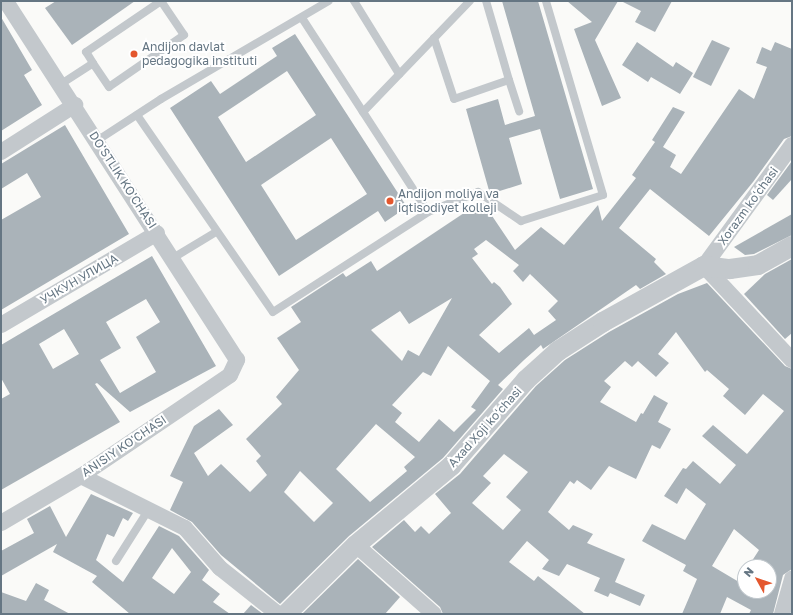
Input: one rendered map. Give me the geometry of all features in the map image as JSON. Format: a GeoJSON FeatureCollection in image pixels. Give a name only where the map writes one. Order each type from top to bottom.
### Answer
{"type":"FeatureCollection","features":[{"type":"Feature","properties":{"kind":"street","name":"DO'STLIK KO'CHASI"},"geometry":{"type":"LineString","coordinates":[[6,1],[76,105],[237,360]]}},
{"type":"Feature","properties":{"kind":"street"},"geometry":{"type":"LineString","coordinates":[[1,152],[76,105]]}},
{"type":"Feature","properties":{"kind":"street","name":"Xorazm koʻchasi"},"geometry":{"type":"LineString","coordinates":[[704,266],[792,145]]}},
{"type":"Feature","properties":{"kind":"street","name":"УЧКУН УЛИЦА"},"geometry":{"type":"LineString","coordinates":[[1,325],[157,234]]}},
{"type":"Feature","properties":{"kind":"street"},"geometry":{"type":"LineString","coordinates":[[704,266],[730,269],[758,265],[792,246]]}},
{"type":"Feature","properties":{"kind":"street"},"geometry":{"type":"LineString","coordinates":[[704,266],[792,360]]}},
{"type":"Feature","properties":{"kind":"street","name":"Axad Xoji koʻchasi"},"geometry":{"type":"LineString","coordinates":[[286,614],[356,545],[451,466],[526,380],[558,351],[603,322],[704,266]]}},
{"type":"Feature","properties":{"kind":"street","name":"ANISIY KO'CHASI"},"geometry":{"type":"LineString","coordinates":[[1,523],[81,476],[230,375],[237,360]]}},
{"type":"Feature","properties":{"kind":"street"},"geometry":{"type":"LineString","coordinates":[[81,476],[150,509],[185,528],[220,568],[278,614]]}},
{"type":"Feature","properties":{"kind":"street"},"geometry":{"type":"LineString","coordinates":[[356,545],[434,614]]}},
{"type":"Feature","properties":{"kind":"street"},"geometry":{"type":"LineString","coordinates":[[782,614],[792,578]]}},
{"type":"Feature","properties":{"kind":"lane"},"geometry":{"type":"LineString","coordinates":[[161,1],[184,36],[109,87],[93,63],[86,52],[161,1]]}},
{"type":"Feature","properties":{"kind":"lane"},"geometry":{"type":"LineString","coordinates":[[98,140],[137,115],[329,1]]}},
{"type":"Feature","properties":{"kind":"lane"},"geometry":{"type":"LineString","coordinates":[[354,1],[399,74]]}},
{"type":"Feature","properties":{"kind":"lane"},"geometry":{"type":"LineString","coordinates":[[363,112],[470,1]]}},
{"type":"Feature","properties":{"kind":"lane"},"geometry":{"type":"LineString","coordinates":[[486,1],[519,111]]}},
{"type":"Feature","properties":{"kind":"lane"},"geometry":{"type":"LineString","coordinates":[[137,115],[216,232],[273,312],[428,212],[478,192],[520,221],[604,195],[546,1]]}},
{"type":"Feature","properties":{"kind":"lane"},"geometry":{"type":"LineString","coordinates":[[302,18],[428,212]]}},
{"type":"Feature","properties":{"kind":"lane"},"geometry":{"type":"LineString","coordinates":[[434,38],[454,99],[509,80]]}},
{"type":"Feature","properties":{"kind":"lane"},"geometry":{"type":"LineString","coordinates":[[61,84],[93,63]]}},
{"type":"Feature","properties":{"kind":"lane"},"geometry":{"type":"LineString","coordinates":[[173,258],[216,232]]}},
{"type":"Feature","properties":{"kind":"lane"},"geometry":{"type":"LineString","coordinates":[[116,561],[150,509]]}},
{"type":"Feature","properties":{"kind":"building"},"geometry":{"type":"Polygon","coordinates":[[[56,1],[135,1],[72,45],[45,8],[56,1]]]}},
{"type":"Feature","properties":{"kind":"building"},"geometry":{"type":"Polygon","coordinates":[[[502,1],[538,1],[593,189],[560,199],[540,129],[509,138],[522,184],[490,194],[466,109],[498,99],[505,125],[535,116],[502,1]]]}},
{"type":"Feature","properties":{"kind":"building"},"geometry":{"type":"Polygon","coordinates":[[[567,1],[618,1],[595,40],[621,98],[602,106],[574,29],[592,22],[567,1]]]}},
{"type":"Feature","properties":{"kind":"building"},"geometry":{"type":"Polygon","coordinates":[[[621,1],[672,1],[655,32],[635,22],[641,11],[621,1]]]}},
{"type":"Feature","properties":{"kind":"building"},"geometry":{"type":"Polygon","coordinates":[[[1,17],[32,70],[24,75],[42,105],[1,131],[1,17]]]}},
{"type":"Feature","properties":{"kind":"building"},"geometry":{"type":"Polygon","coordinates":[[[295,34],[407,207],[385,222],[378,211],[279,276],[170,108],[211,81],[220,94],[277,56],[272,48],[295,34]],[[287,71],[218,117],[246,162],[316,115],[287,71]],[[331,138],[261,185],[296,240],[367,194],[331,138]]]}},
{"type":"Feature","properties":{"kind":"building"},"geometry":{"type":"Polygon","coordinates":[[[712,40],[730,48],[711,86],[693,77],[712,40]]]}},
{"type":"Feature","properties":{"kind":"building"},"geometry":{"type":"Polygon","coordinates":[[[637,42],[673,67],[676,62],[693,73],[680,94],[651,77],[648,82],[622,65],[637,42]]]}},
{"type":"Feature","properties":{"kind":"building"},"geometry":{"type":"Polygon","coordinates":[[[775,42],[792,49],[792,136],[784,139],[753,182],[709,236],[650,189],[619,228],[656,259],[654,262],[666,274],[640,289],[636,285],[543,349],[541,345],[498,385],[503,389],[443,458],[349,536],[280,604],[221,555],[192,522],[170,510],[183,482],[170,476],[194,426],[219,409],[233,425],[194,453],[208,476],[221,464],[250,492],[267,475],[256,461],[261,456],[246,439],[282,404],[276,397],[299,370],[277,338],[301,322],[291,307],[343,273],[346,277],[371,261],[377,271],[482,201],[515,250],[541,227],[564,245],[598,205],[602,221],[636,178],[632,175],[655,142],[652,140],[673,107],[685,112],[663,147],[676,155],[670,167],[681,174],[739,89],[754,99],[767,67],[756,63],[762,47],[771,51],[775,42]],[[486,240],[474,249],[478,254],[472,258],[492,284],[494,282],[500,287],[512,304],[479,335],[499,353],[529,328],[534,335],[556,320],[548,311],[558,301],[530,274],[523,282],[513,271],[519,265],[486,240]],[[452,298],[409,324],[400,311],[371,330],[402,361],[408,350],[419,356],[452,298]],[[448,346],[431,376],[423,372],[392,405],[402,413],[395,422],[419,442],[439,419],[454,432],[476,410],[471,407],[490,381],[448,346]],[[376,424],[336,469],[370,502],[407,471],[404,467],[415,457],[376,424]],[[300,471],[284,492],[314,522],[333,503],[300,471]]]}},
{"type":"Feature","properties":{"kind":"building"},"geometry":{"type":"Polygon","coordinates":[[[65,125],[129,234],[1,310],[1,220],[41,197],[27,173],[1,189],[1,164],[65,125]]]}},
{"type":"Feature","properties":{"kind":"building"},"geometry":{"type":"Polygon","coordinates":[[[792,161],[792,179],[773,200],[767,195],[792,161]]]}},
{"type":"Feature","properties":{"kind":"building"},"geometry":{"type":"Polygon","coordinates":[[[792,214],[792,235],[754,254],[745,255],[734,247],[792,214]]]}},
{"type":"Feature","properties":{"kind":"building"},"geometry":{"type":"Polygon","coordinates":[[[152,256],[216,366],[130,412],[97,383],[95,384],[120,422],[1,490],[1,399],[10,394],[1,378],[1,345],[152,256]],[[146,299],[106,322],[121,348],[100,360],[120,393],[156,372],[136,337],[160,322],[146,299]],[[64,329],[39,344],[53,369],[79,354],[64,329]]]}},
{"type":"Feature","properties":{"kind":"building"},"geometry":{"type":"Polygon","coordinates":[[[792,259],[792,333],[785,339],[744,294],[765,274],[792,259]]]}},
{"type":"Feature","properties":{"kind":"building"},"geometry":{"type":"Polygon","coordinates":[[[707,283],[785,366],[792,369],[792,569],[783,575],[777,598],[777,559],[753,559],[759,550],[734,529],[712,566],[737,581],[737,599],[777,599],[773,614],[749,614],[751,610],[727,597],[720,614],[682,614],[697,579],[683,571],[686,565],[642,541],[652,524],[685,540],[706,504],[686,488],[677,504],[664,496],[683,468],[686,469],[693,461],[720,484],[736,465],[702,436],[713,425],[747,454],[784,411],[763,394],[745,415],[723,396],[729,389],[707,370],[705,372],[676,332],[658,354],[669,363],[656,377],[638,361],[632,367],[625,361],[604,381],[611,387],[600,402],[636,422],[641,413],[643,414],[654,395],[668,403],[658,422],[671,429],[660,449],[652,445],[636,479],[609,466],[591,490],[577,480],[574,484],[570,481],[548,512],[569,530],[573,525],[593,534],[587,543],[625,559],[615,582],[645,595],[640,606],[610,593],[608,597],[594,591],[600,578],[567,564],[559,576],[542,569],[549,560],[527,541],[509,562],[534,581],[538,576],[585,614],[443,614],[440,607],[372,547],[404,520],[415,532],[421,526],[429,534],[451,513],[435,494],[460,474],[536,386],[565,360],[609,332],[678,294],[707,283]],[[504,454],[483,476],[491,483],[472,503],[503,530],[521,510],[506,497],[528,472],[504,454]]]}},
{"type":"Feature","properties":{"kind":"building"},"geometry":{"type":"Polygon","coordinates":[[[91,494],[133,513],[128,521],[123,518],[114,537],[107,534],[96,560],[123,582],[159,526],[179,536],[209,570],[202,580],[220,594],[213,602],[230,614],[130,614],[92,582],[97,576],[53,552],[57,544],[1,576],[1,551],[34,533],[27,519],[50,506],[66,537],[91,494]],[[172,548],[152,578],[174,594],[191,572],[172,548]]]}},
{"type":"Feature","properties":{"kind":"building"},"geometry":{"type":"Polygon","coordinates":[[[358,559],[400,597],[385,614],[302,614],[358,559]]]}},
{"type":"Feature","properties":{"kind":"building"},"geometry":{"type":"Polygon","coordinates":[[[36,583],[49,590],[44,600],[70,614],[1,614],[1,592],[26,601],[36,583]]]}},
{"type":"Feature","properties":{"kind":"building"},"geometry":{"type":"Polygon","coordinates":[[[251,605],[263,614],[243,614],[251,605]]]}},
{"type":"Feature","properties":{"kind":"place","name":"Andijon davlat pedagogika instituti"},"geometry":{"type":"Point","coordinates":[134,54]}},
{"type":"Feature","properties":{"kind":"place","name":"Andijon moliya va iqtisodiyet kolleji"},"geometry":{"type":"Point","coordinates":[390,201]}}]}
